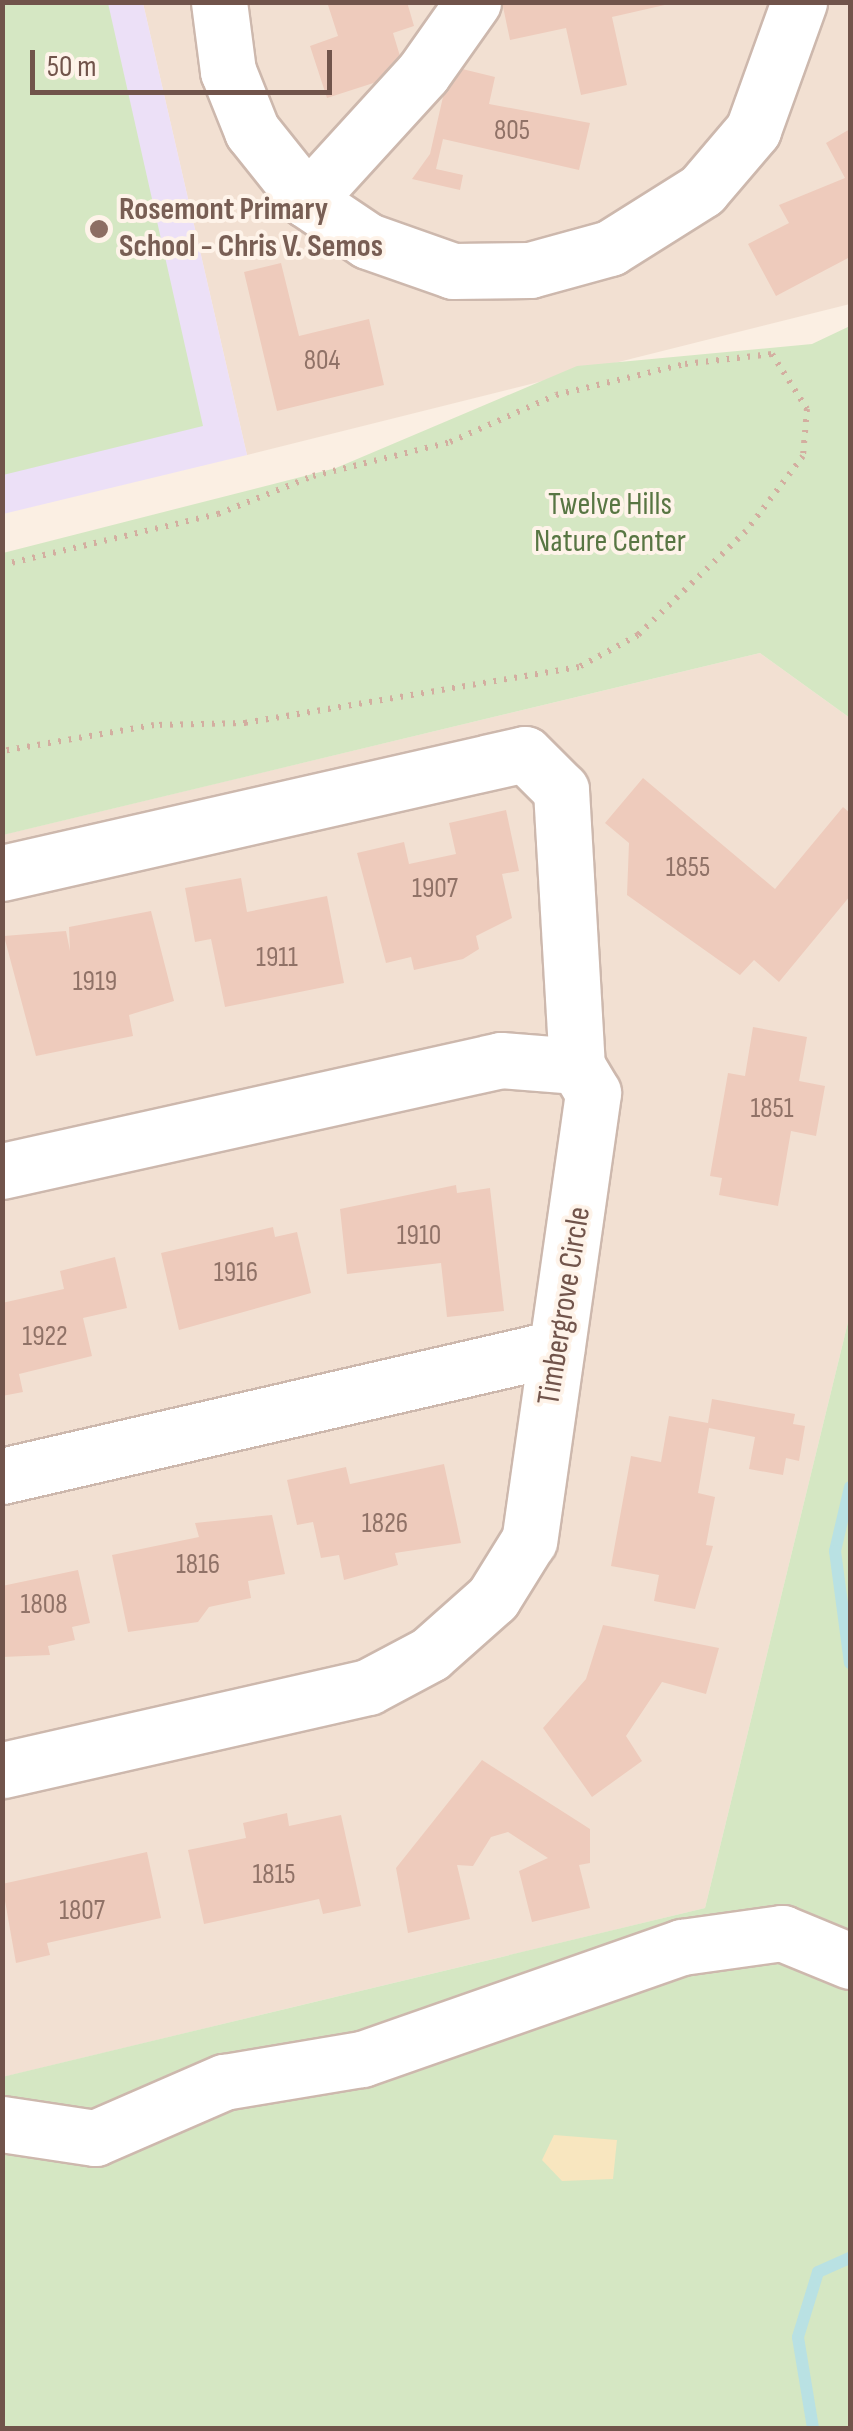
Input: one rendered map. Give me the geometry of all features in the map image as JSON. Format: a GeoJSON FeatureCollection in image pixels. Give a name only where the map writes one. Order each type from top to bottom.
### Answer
{"type":"FeatureCollection","features":[{"type":"Feature","properties":{"kind":"street"},"geometry":{"type":"LineString","coordinates":[[218,2],[228,71],[252,131],[307,200],[368,241],[453,271],[530,270],[610,248],[702,190],[753,130],[800,2]]}},
{"type":"Feature","properties":{"kind":"street"},"geometry":{"type":"LineString","coordinates":[[307,200],[423,74],[474,2]]}},
{"type":"Feature","properties":{"kind":"street","name":"Timbergrove Circle"},"geometry":{"type":"LineString","coordinates":[[2,873],[524,754],[561,790],[577,1066],[593,1093],[594,1136],[556,1348],[530,1540],[493,1598],[430,1654],[368,1687],[2,1770]]}},
{"type":"Feature","properties":{"kind":"street"},"geometry":{"type":"LineString","coordinates":[[2,1171],[502,1060],[577,1066]]}},
{"type":"Feature","properties":{"kind":"street"},"geometry":{"type":"LineString","coordinates":[[2,1476],[556,1348]]}},
{"type":"Feature","properties":{"kind":"street"},"geometry":{"type":"LineString","coordinates":[[2,2124],[95,2138],[224,2082],[362,2059],[682,1947],[782,1933],[850,1961]]}},
{"type":"Feature","properties":{"kind":"path"},"geometry":{"type":"LineString","coordinates":[[2,564],[218,514],[313,476],[450,442],[556,395],[685,364],[772,354],[807,409],[803,456],[746,531],[638,634],[579,667],[246,723],[154,725],[2,751]]}},
{"type":"Feature","properties":{"kind":"shaded area","name":"Rosemont Primary School - Chris V. Semos"},"geometry":{"type":"Polygon","coordinates":[[[2,3],[143,3],[247,455],[3,514],[2,3]]]}},
{"type":"Feature","properties":{"kind":"shaded area"},"geometry":{"type":"Polygon","coordinates":[[[143,3],[850,3],[850,304],[247,455],[143,3]]]}},
{"type":"Feature","properties":{"kind":"shaded area"},"geometry":{"type":"Polygon","coordinates":[[[760,653],[850,718],[850,1314],[705,1908],[3,2077],[2,835],[760,653]]]}},
{"type":"Feature","properties":{"kind":"green space","name":"Rosemont Primary School - Chris V. Semos"},"geometry":{"type":"Polygon","coordinates":[[[2,3],[108,3],[203,426],[3,475],[2,3]]]}},
{"type":"Feature","properties":{"kind":"green space","name":"Twelve Hills Nature Center"},"geometry":{"type":"Polygon","coordinates":[[[850,326],[850,718],[760,653],[3,835],[3,553],[336,468],[577,366],[812,344],[850,326]]]}},
{"type":"Feature","properties":{"kind":"green space"},"geometry":{"type":"Polygon","coordinates":[[[850,1314],[850,2428],[3,2428],[2,2077],[705,1908],[850,1314]]]}},
{"type":"Feature","properties":{"kind":"sand"},"geometry":{"type":"Polygon","coordinates":[[[554,2135],[617,2140],[613,2179],[562,2181],[542,2160],[554,2135]]]}},
{"type":"Feature","properties":{"kind":"building"},"geometry":{"type":"Polygon","coordinates":[[[327,2],[407,2],[414,26],[393,33],[403,66],[392,77],[327,98],[310,46],[338,36],[327,2]]]}},
{"type":"Feature","properties":{"kind":"building"},"geometry":{"type":"Polygon","coordinates":[[[502,2],[669,4],[612,17],[627,85],[581,95],[566,28],[510,40],[502,2]]]}},
{"type":"Feature","properties":{"kind":"building"},"geometry":{"type":"Polygon","coordinates":[[[450,66],[495,77],[489,104],[590,123],[579,170],[443,139],[436,169],[463,175],[460,190],[412,179],[430,154],[450,66]]]}},
{"type":"Feature","properties":{"kind":"building"},"geometry":{"type":"Polygon","coordinates":[[[850,129],[850,257],[776,296],[748,244],[789,223],[779,205],[845,178],[826,143],[850,129]]]}},
{"type":"Feature","properties":{"kind":"building"},"geometry":{"type":"Polygon","coordinates":[[[281,263],[299,336],[369,319],[384,385],[277,411],[244,272],[281,263]]]}},
{"type":"Feature","properties":{"kind":"building"},"geometry":{"type":"Polygon","coordinates":[[[643,778],[775,889],[843,807],[850,813],[850,896],[779,982],[754,960],[740,975],[627,895],[629,843],[605,823],[643,778]]]}},
{"type":"Feature","properties":{"kind":"building"},"geometry":{"type":"Polygon","coordinates":[[[506,810],[519,871],[502,874],[512,918],[476,936],[479,949],[463,959],[414,970],[411,957],[386,963],[357,853],[404,842],[409,864],[456,854],[449,823],[506,810]]]}},
{"type":"Feature","properties":{"kind":"building"},"geometry":{"type":"Polygon","coordinates":[[[241,878],[247,912],[327,896],[344,983],[225,1007],[211,939],[195,942],[185,888],[241,878]]]}},
{"type":"Feature","properties":{"kind":"building"},"geometry":{"type":"Polygon","coordinates":[[[151,911],[174,1001],[129,1015],[133,1036],[36,1056],[4,936],[66,931],[70,951],[69,927],[151,911]]]}},
{"type":"Feature","properties":{"kind":"building"},"geometry":{"type":"Polygon","coordinates":[[[753,1027],[807,1037],[799,1081],[825,1086],[816,1136],[791,1131],[778,1206],[719,1195],[722,1178],[710,1176],[728,1073],[745,1076],[753,1027]]]}},
{"type":"Feature","properties":{"kind":"building"},"geometry":{"type":"Polygon","coordinates":[[[456,1185],[457,1193],[490,1188],[504,1311],[447,1317],[441,1263],[347,1274],[340,1209],[456,1185]]]}},
{"type":"Feature","properties":{"kind":"building"},"geometry":{"type":"Polygon","coordinates":[[[273,1227],[275,1237],[297,1232],[311,1293],[179,1330],[161,1253],[273,1227]]]}},
{"type":"Feature","properties":{"kind":"building"},"geometry":{"type":"Polygon","coordinates":[[[115,1257],[127,1308],[83,1318],[92,1356],[19,1374],[23,1392],[2,1396],[2,1303],[64,1289],[60,1271],[115,1257]]]}},
{"type":"Feature","properties":{"kind":"building"},"geometry":{"type":"Polygon","coordinates":[[[712,1399],[795,1414],[793,1424],[805,1426],[799,1461],[786,1458],[783,1475],[749,1469],[755,1437],[709,1428],[698,1493],[715,1497],[706,1545],[713,1546],[695,1609],[654,1601],[659,1575],[611,1566],[631,1456],[661,1462],[669,1416],[708,1423],[712,1399]]]}},
{"type":"Feature","properties":{"kind":"building"},"geometry":{"type":"Polygon","coordinates":[[[444,1464],[461,1543],[395,1553],[398,1565],[344,1580],[339,1555],[321,1558],[313,1522],[297,1525],[287,1480],[346,1467],[350,1484],[444,1464]]]}},
{"type":"Feature","properties":{"kind":"building"},"geometry":{"type":"Polygon","coordinates":[[[272,1515],[285,1574],[248,1581],[251,1598],[209,1607],[198,1622],[128,1632],[112,1555],[199,1537],[195,1523],[272,1515]]]}},
{"type":"Feature","properties":{"kind":"building"},"geometry":{"type":"Polygon","coordinates":[[[78,1570],[90,1623],[72,1627],[75,1640],[48,1646],[50,1655],[2,1657],[2,1586],[78,1570]]]}},
{"type":"Feature","properties":{"kind":"building"},"geometry":{"type":"Polygon","coordinates":[[[603,1625],[719,1648],[706,1694],[662,1682],[626,1736],[642,1761],[592,1797],[543,1728],[586,1679],[603,1625]]]}},
{"type":"Feature","properties":{"kind":"building"},"geometry":{"type":"Polygon","coordinates":[[[482,1760],[590,1829],[590,1863],[579,1865],[590,1908],[532,1922],[519,1871],[548,1858],[508,1832],[491,1837],[473,1866],[457,1865],[470,1919],[408,1933],[396,1868],[482,1760]]]}},
{"type":"Feature","properties":{"kind":"building"},"geometry":{"type":"Polygon","coordinates":[[[287,1813],[289,1826],[341,1815],[361,1906],[323,1914],[319,1899],[204,1924],[188,1850],[246,1838],[243,1823],[287,1813]]]}},
{"type":"Feature","properties":{"kind":"building"},"geometry":{"type":"Polygon","coordinates":[[[147,1852],[161,1918],[47,1943],[50,1955],[16,1963],[2,1884],[147,1852]]]}},
{"type":"Feature","properties":{"kind":"waterway"},"geometry":{"type":"LineString","coordinates":[[850,1487],[835,1551],[850,1663]]}},
{"type":"Feature","properties":{"kind":"waterway"},"geometry":{"type":"LineString","coordinates":[[813,2428],[798,2337],[818,2272],[850,2258]]}},
{"type":"Feature","properties":{"kind":"place","name":"Rosemont Primary School - Chris V. Semos"},"geometry":{"type":"Point","coordinates":[99,229]}}]}
